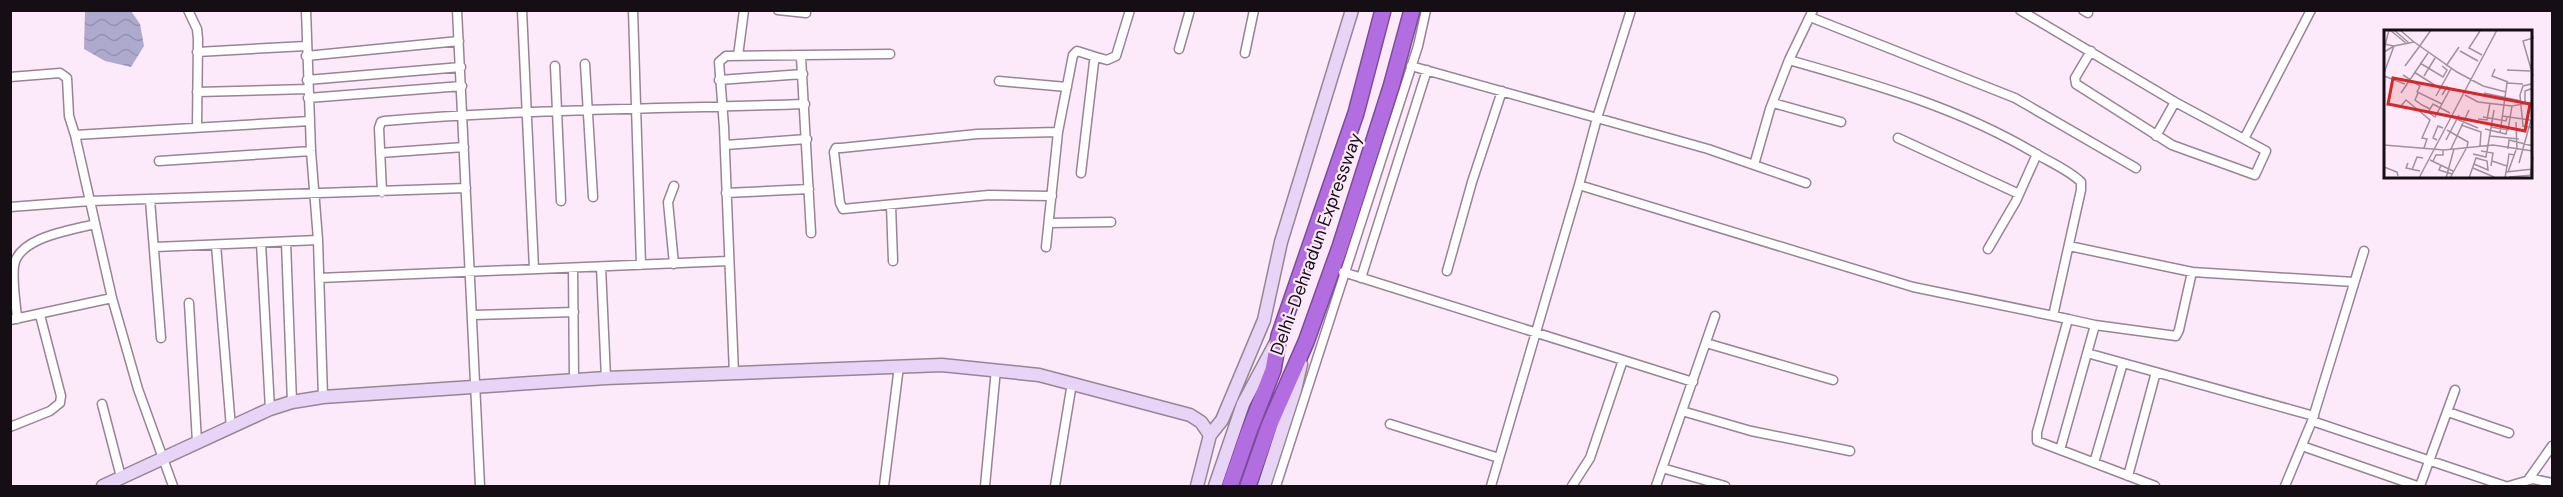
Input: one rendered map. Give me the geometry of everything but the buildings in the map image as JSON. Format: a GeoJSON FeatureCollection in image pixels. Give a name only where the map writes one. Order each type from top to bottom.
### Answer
{"type":"FeatureCollection","features":[{"type":"Feature","properties":{"kind":"highway","name":"Delhi-Dehradun Expressway"},"geometry":{"type":"LineString","coordinates":[[1230,486],[1273,370],[1279,336],[1356,113],[1383,10]]}},
{"type":"Feature","properties":{"kind":"highway","name":"Delhi-Dehradun Expressway"},"geometry":{"type":"LineString","coordinates":[[1248,486],[1269,426],[1306,342],[1391,87],[1412,10]]}},
{"type":"Feature","properties":{"kind":"street"},"geometry":{"type":"LineString","coordinates":[[188,10],[196,29],[197,127]]}},
{"type":"Feature","properties":{"kind":"street"},"geometry":{"type":"LineString","coordinates":[[306,10],[306,56],[318,240],[323,397]]}},
{"type":"Feature","properties":{"kind":"street"},"geometry":{"type":"LineString","coordinates":[[457,10],[480,486]]}},
{"type":"Feature","properties":{"kind":"street"},"geometry":{"type":"LineString","coordinates":[[522,10],[534,269]]}},
{"type":"Feature","properties":{"kind":"street"},"geometry":{"type":"LineString","coordinates":[[633,10],[641,265]]}},
{"type":"Feature","properties":{"kind":"street"},"geometry":{"type":"LineString","coordinates":[[738,56],[744,10]]}},
{"type":"Feature","properties":{"kind":"street"},"geometry":{"type":"LineString","coordinates":[[778,10],[806,13]]}},
{"type":"Feature","properties":{"kind":"street"},"geometry":{"type":"LineString","coordinates":[[1046,247],[1058,132],[1075,51],[1107,60],[1114,58],[1130,10]]}},
{"type":"Feature","properties":{"kind":"street"},"geometry":{"type":"LineString","coordinates":[[1179,49],[1190,10]]}},
{"type":"Feature","properties":{"kind":"street"},"geometry":{"type":"LineString","coordinates":[[1245,53],[1254,10]]}},
{"type":"Feature","properties":{"kind":"street"},"geometry":{"type":"LineString","coordinates":[[1197,486],[1210,435],[1222,420],[1264,320],[1281,242],[1352,10]]}},
{"type":"Feature","properties":{"kind":"street"},"geometry":{"type":"LineString","coordinates":[[1276,486],[1411,66],[1426,10]]}},
{"type":"Feature","properties":{"kind":"street"},"geometry":{"type":"LineString","coordinates":[[1491,486],[1597,118],[1632,10]]}},
{"type":"Feature","properties":{"kind":"street"},"geometry":{"type":"LineString","coordinates":[[2020,10],[2091,51],[2175,102],[2266,151],[2255,175],[2188,152],[2156,136],[2076,84],[2075,78],[2091,51]]}},
{"type":"Feature","properties":{"kind":"street"},"geometry":{"type":"LineString","coordinates":[[2244,139],[2312,10]]}},
{"type":"Feature","properties":{"kind":"street"},"geometry":{"type":"LineString","coordinates":[[1754,165],[1789,60],[1812,14],[2015,98],[2136,168]]}},
{"type":"Feature","properties":{"kind":"street"},"geometry":{"type":"LineString","coordinates":[[306,56],[459,41]]}},
{"type":"Feature","properties":{"kind":"street"},"geometry":{"type":"LineString","coordinates":[[197,52],[306,46]]}},
{"type":"Feature","properties":{"kind":"street"},"geometry":{"type":"LineString","coordinates":[[734,375],[725,146],[718,66],[721,58],[890,54]]}},
{"type":"Feature","properties":{"kind":"street"},"geometry":{"type":"LineString","coordinates":[[801,57],[811,233]]}},
{"type":"Feature","properties":{"kind":"street"},"geometry":{"type":"LineString","coordinates":[[1081,172],[1096,57]]}},
{"type":"Feature","properties":{"kind":"street"},"geometry":{"type":"LineString","coordinates":[[1789,60],[1895,90],[1941,107],[2000,132],[2081,182],[2053,316]]}},
{"type":"Feature","properties":{"kind":"street"},"geometry":{"type":"LineString","coordinates":[[585,64],[593,197]]}},
{"type":"Feature","properties":{"kind":"street"},"geometry":{"type":"LineString","coordinates":[[555,66],[561,201]]}},
{"type":"Feature","properties":{"kind":"street"},"geometry":{"type":"LineString","coordinates":[[1411,66],[1708,149],[1806,183]]}},
{"type":"Feature","properties":{"kind":"street"},"geometry":{"type":"LineString","coordinates":[[308,89],[461,67]]}},
{"type":"Feature","properties":{"kind":"street"},"geometry":{"type":"LineString","coordinates":[[1361,278],[1427,70]]}},
{"type":"Feature","properties":{"kind":"street"},"geometry":{"type":"LineString","coordinates":[[719,80],[803,74]]}},
{"type":"Feature","properties":{"kind":"street"},"geometry":{"type":"LineString","coordinates":[[10,77],[66,75],[69,116],[112,298],[138,389],[173,486]]}},
{"type":"Feature","properties":{"kind":"street"},"geometry":{"type":"LineString","coordinates":[[999,81],[1066,87]]}},
{"type":"Feature","properties":{"kind":"street"},"geometry":{"type":"LineString","coordinates":[[197,92],[462,86]]}},
{"type":"Feature","properties":{"kind":"street"},"geometry":{"type":"LineString","coordinates":[[1447,271],[1472,182],[1502,91]]}},
{"type":"Feature","properties":{"kind":"street"},"geometry":{"type":"LineString","coordinates":[[2156,136],[2175,102]]}},
{"type":"Feature","properties":{"kind":"street"},"geometry":{"type":"LineString","coordinates":[[1773,103],[1841,122]]}},
{"type":"Feature","properties":{"kind":"street"},"geometry":{"type":"LineString","coordinates":[[382,192],[381,122],[462,114],[526,111],[805,104]]}},
{"type":"Feature","properties":{"kind":"street"},"geometry":{"type":"LineString","coordinates":[[75,135],[309,121]]}},
{"type":"Feature","properties":{"kind":"street"},"geometry":{"type":"LineString","coordinates":[[1052,196],[989,195],[843,209],[840,203],[834,150],[977,134],[1058,132]]}},
{"type":"Feature","properties":{"kind":"street"},"geometry":{"type":"LineString","coordinates":[[1898,138],[2019,194]]}},
{"type":"Feature","properties":{"kind":"street"},"geometry":{"type":"LineString","coordinates":[[725,146],[807,139]]}},
{"type":"Feature","properties":{"kind":"street"},"geometry":{"type":"LineString","coordinates":[[380,153],[464,147]]}},
{"type":"Feature","properties":{"kind":"street"},"geometry":{"type":"LineString","coordinates":[[159,161],[311,151]]}},
{"type":"Feature","properties":{"kind":"street"},"geometry":{"type":"LineString","coordinates":[[1988,249],[2019,194],[2037,154]]}},
{"type":"Feature","properties":{"kind":"street"},"geometry":{"type":"LineString","coordinates":[[1579,185],[1913,287],[2095,325],[2176,336],[2192,273]]}},
{"type":"Feature","properties":{"kind":"street"},"geometry":{"type":"LineString","coordinates":[[674,186],[668,202],[674,264]]}},
{"type":"Feature","properties":{"kind":"street"},"geometry":{"type":"LineString","coordinates":[[10,207],[90,201],[466,188]]}},
{"type":"Feature","properties":{"kind":"street"},"geometry":{"type":"LineString","coordinates":[[726,193],[809,189]]}},
{"type":"Feature","properties":{"kind":"street"},"geometry":{"type":"LineString","coordinates":[[150,200],[161,338]]}},
{"type":"Feature","properties":{"kind":"street"},"geometry":{"type":"LineString","coordinates":[[891,205],[893,261]]}},
{"type":"Feature","properties":{"kind":"street"},"geometry":{"type":"LineString","coordinates":[[1049,223],[1111,222]]}},
{"type":"Feature","properties":{"kind":"street"},"geometry":{"type":"LineString","coordinates":[[94,224],[46,237],[29,245],[19,254],[14,266],[14,319],[112,298]]}},
{"type":"Feature","properties":{"kind":"street"},"geometry":{"type":"LineString","coordinates":[[155,247],[318,240]]}},
{"type":"Feature","properties":{"kind":"street"},"geometry":{"type":"LineString","coordinates":[[286,242],[292,402]]}},
{"type":"Feature","properties":{"kind":"street"},"geometry":{"type":"LineString","coordinates":[[261,243],[270,409]]}},
{"type":"Feature","properties":{"kind":"street"},"geometry":{"type":"LineString","coordinates":[[216,245],[231,428]]}},
{"type":"Feature","properties":{"kind":"street"},"geometry":{"type":"LineString","coordinates":[[2069,246],[2192,273],[2354,282]]}},
{"type":"Feature","properties":{"kind":"street"},"geometry":{"type":"LineString","coordinates":[[2285,486],[2313,418],[2364,251]]}},
{"type":"Feature","properties":{"kind":"street"},"geometry":{"type":"LineString","coordinates":[[319,278],[728,261]]}},
{"type":"Feature","properties":{"kind":"street"},"geometry":{"type":"LineString","coordinates":[[601,267],[606,378]]}},
{"type":"Feature","properties":{"kind":"street"},"geometry":{"type":"LineString","coordinates":[[573,268],[574,381]]}},
{"type":"Feature","properties":{"kind":"street"},"geometry":{"type":"LineString","coordinates":[[1343,272],[1693,382]]}},
{"type":"Feature","properties":{"kind":"street"},"geometry":{"type":"LineString","coordinates":[[189,303],[197,442]]}},
{"type":"Feature","properties":{"kind":"street"},"geometry":{"type":"LineString","coordinates":[[472,315],[574,312]]}},
{"type":"Feature","properties":{"kind":"street"},"geometry":{"type":"LineString","coordinates":[[10,427],[50,411],[60,403],[61,396],[40,315]]}},
{"type":"Feature","properties":{"kind":"street"},"geometry":{"type":"LineString","coordinates":[[1656,486],[1715,316]]}},
{"type":"Feature","properties":{"kind":"street"},"geometry":{"type":"LineString","coordinates":[[2068,319],[2036,437],[2042,443],[2155,486]]}},
{"type":"Feature","properties":{"kind":"street"},"geometry":{"type":"LineString","coordinates":[[2060,450],[2095,325]]}},
{"type":"Feature","properties":{"kind":"street"},"geometry":{"type":"LineString","coordinates":[[1215,486],[1243,404],[1279,336]]}},
{"type":"Feature","properties":{"kind":"street"},"geometry":{"type":"LineString","coordinates":[[1264,486],[1295,390],[1306,342]]}},
{"type":"Feature","properties":{"kind":"street"},"geometry":{"type":"LineString","coordinates":[[1706,343],[1833,380]]}},
{"type":"Feature","properties":{"kind":"street"},"geometry":{"type":"LineString","coordinates":[[2087,353],[2313,418],[2430,462],[2507,486],[2528,480],[2553,483]]}},
{"type":"Feature","properties":{"kind":"street"},"geometry":{"type":"LineString","coordinates":[[1572,486],[1590,459],[1623,360]]}},
{"type":"Feature","properties":{"kind":"street"},"geometry":{"type":"LineString","coordinates":[[2094,463],[2123,363]]}},
{"type":"Feature","properties":{"kind":"street"},"geometry":{"type":"LineString","coordinates":[[103,486],[270,409],[292,402],[323,397],[606,378],[734,375],[942,365],[996,369],[1040,375],[1190,415],[1201,422],[1210,435]]}},
{"type":"Feature","properties":{"kind":"street"},"geometry":{"type":"LineString","coordinates":[[884,486],[899,366]]}},
{"type":"Feature","properties":{"kind":"street"},"geometry":{"type":"LineString","coordinates":[[985,486],[996,369]]}},
{"type":"Feature","properties":{"kind":"street"},"geometry":{"type":"LineString","coordinates":[[2128,476],[2156,372]]}},
{"type":"Feature","properties":{"kind":"street"},"geometry":{"type":"LineString","coordinates":[[1055,486],[1072,383]]}},
{"type":"Feature","properties":{"kind":"street"},"geometry":{"type":"LineString","coordinates":[[2302,446],[2418,486],[2430,462],[2456,390]]}},
{"type":"Feature","properties":{"kind":"street"},"geometry":{"type":"LineString","coordinates":[[102,404],[121,477]]}},
{"type":"Feature","properties":{"kind":"street"},"geometry":{"type":"LineString","coordinates":[[1682,411],[1751,431],[1850,452]]}},
{"type":"Feature","properties":{"kind":"street"},"geometry":{"type":"LineString","coordinates":[[2448,412],[2509,433]]}},
{"type":"Feature","properties":{"kind":"street"},"geometry":{"type":"LineString","coordinates":[[1390,424],[1499,458]]}},
{"type":"Feature","properties":{"kind":"street"},"geometry":{"type":"LineString","coordinates":[[2528,480],[2553,446]]}},
{"type":"Feature","properties":{"kind":"street"},"geometry":{"type":"LineString","coordinates":[[1662,468],[1725,486]]}},
{"type":"Feature","properties":{"kind":"water"},"geometry":{"type":"Polygon","coordinates":[[[85,11],[131,11],[140,24],[144,46],[131,67],[105,61],[84,49],[85,11]]]}}]}
